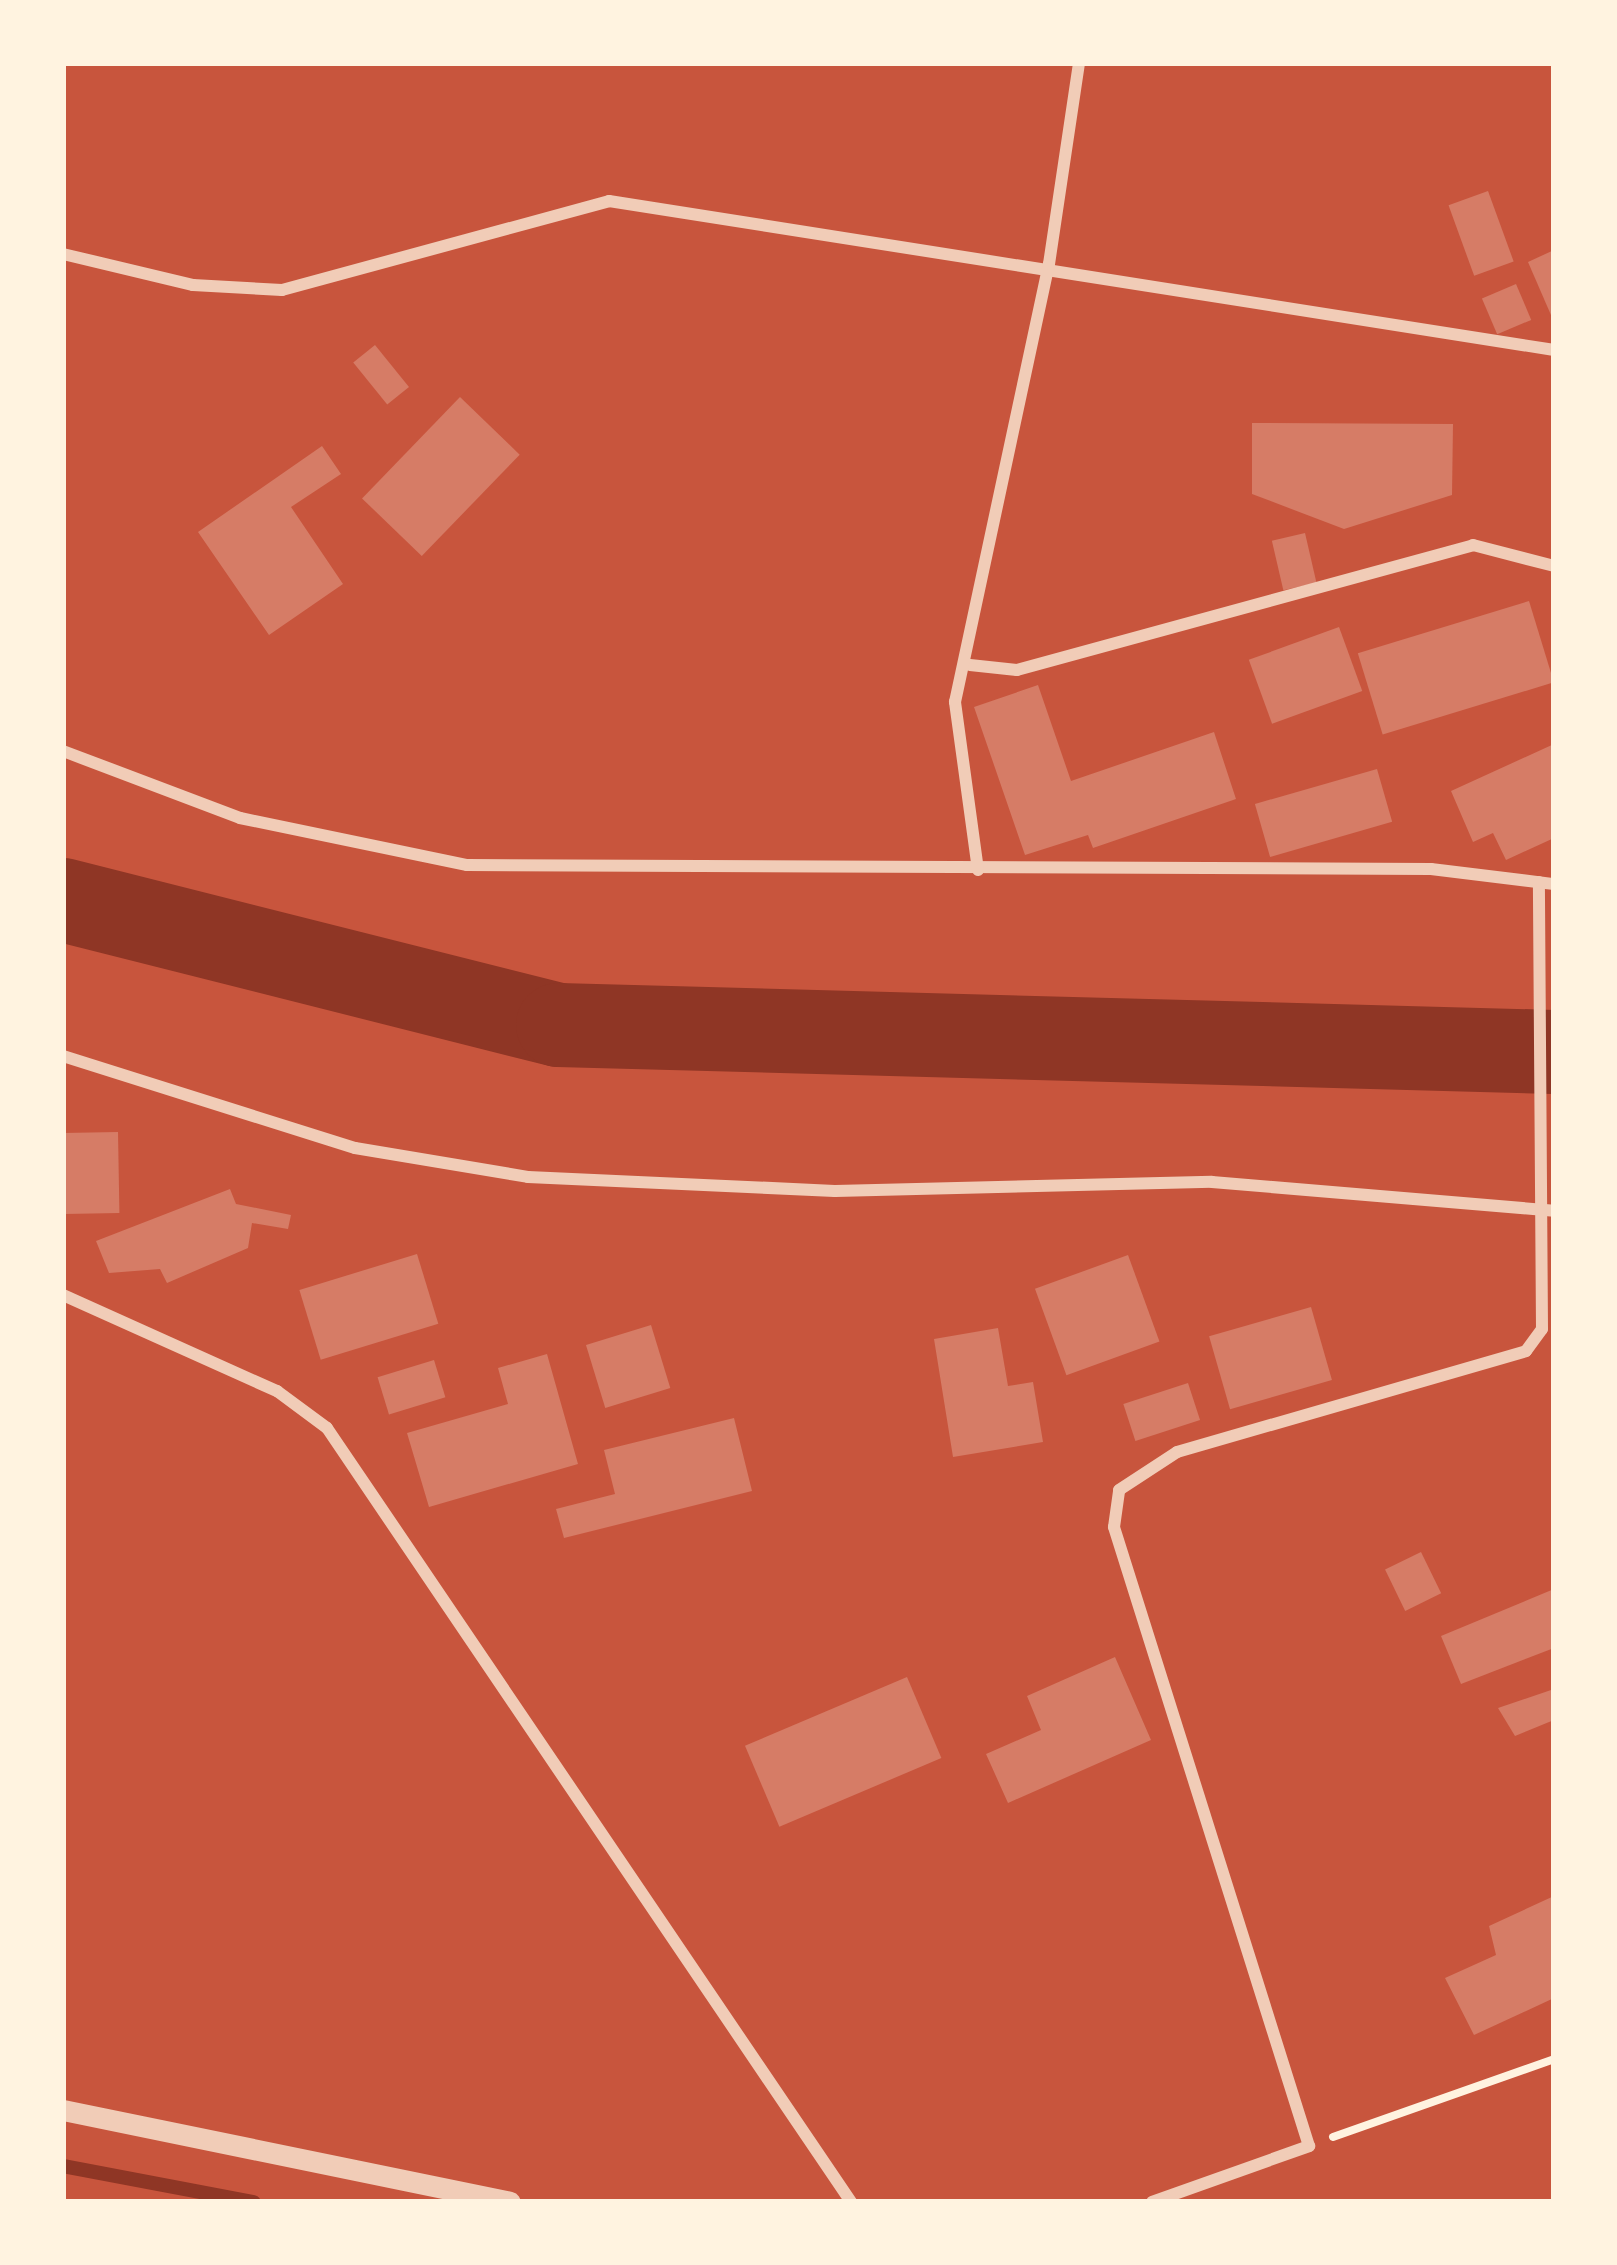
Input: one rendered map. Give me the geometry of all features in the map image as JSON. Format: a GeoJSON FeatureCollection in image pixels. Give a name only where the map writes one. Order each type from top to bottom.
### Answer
{"type":"FeatureCollection","features":[{"type":"Feature","properties":{"kind":"street"},"geometry":{"type":"LineString","coordinates":[[978,870],[955,702],[970,665],[1049,264],[1079,63]]}},
{"type":"Feature","properties":{"kind":"street"},"geometry":{"type":"LineString","coordinates":[[63,254],[193,285],[282,290],[609,201],[1049,264],[1554,350]]}},
{"type":"Feature","properties":{"kind":"street"},"geometry":{"type":"LineString","coordinates":[[970,665],[1060,660],[1473,545],[1554,566]]}},
{"type":"Feature","properties":{"kind":"street"},"geometry":{"type":"LineString","coordinates":[[63,751],[240,818],[467,866],[1432,869],[1547,883],[1537,915],[1542,1190],[1547,1212],[1542,1329],[1526,1351],[1177,1452],[1119,1490],[1114,1527],[1309,2146],[1153,2202]]}},
{"type":"Feature","properties":{"kind":"street"},"geometry":{"type":"LineString","coordinates":[[63,1056],[355,1148],[528,1177],[835,1191],[1212,1182],[1547,1212]]}},
{"type":"Feature","properties":{"kind":"street"},"geometry":{"type":"LineString","coordinates":[[63,1294],[277,1391],[327,1428],[851,2202]]}},
{"type":"Feature","properties":{"kind":"street"},"geometry":{"type":"LineString","coordinates":[[63,2110],[510,2202]]}},
{"type":"Feature","properties":{"kind":"path"},"geometry":{"type":"LineString","coordinates":[[1309,2146],[1554,2059]]}},
{"type":"Feature","properties":{"kind":"building"},"geometry":{"type":"Polygon","coordinates":[[[1488,191],[1514,261],[1474,276],[1449,205],[1488,191]]]}},
{"type":"Feature","properties":{"kind":"building"},"geometry":{"type":"Polygon","coordinates":[[[1554,250],[1554,322],[1528,262],[1554,250]]]}},
{"type":"Feature","properties":{"kind":"building"},"geometry":{"type":"Polygon","coordinates":[[[1516,284],[1531,320],[1497,334],[1482,298],[1516,284]]]}},
{"type":"Feature","properties":{"kind":"building"},"geometry":{"type":"Polygon","coordinates":[[[375,345],[409,387],[387,405],[353,363],[375,345]]]}},
{"type":"Feature","properties":{"kind":"building"},"geometry":{"type":"Polygon","coordinates":[[[460,397],[520,455],[422,556],[362,498],[460,397]]]}},
{"type":"Feature","properties":{"kind":"building"},"geometry":{"type":"Polygon","coordinates":[[[1252,423],[1453,424],[1452,495],[1344,529],[1252,494],[1252,423]]]}},
{"type":"Feature","properties":{"kind":"building"},"geometry":{"type":"Polygon","coordinates":[[[322,446],[341,474],[291,507],[343,584],[269,635],[198,532],[322,446]]]}},
{"type":"Feature","properties":{"kind":"building"},"geometry":{"type":"Polygon","coordinates":[[[1305,533],[1316,583],[1283,590],[1272,541],[1305,533]]]}},
{"type":"Feature","properties":{"kind":"building"},"geometry":{"type":"Polygon","coordinates":[[[1529,601],[1554,682],[1383,735],[1358,653],[1529,601]]]}},
{"type":"Feature","properties":{"kind":"building"},"geometry":{"type":"Polygon","coordinates":[[[1339,627],[1362,691],[1272,724],[1249,660],[1339,627]]]}},
{"type":"Feature","properties":{"kind":"building"},"geometry":{"type":"Polygon","coordinates":[[[1038,685],[1071,781],[1214,732],[1236,799],[1093,848],[1088,835],[1025,855],[974,707],[1038,685]]]}},
{"type":"Feature","properties":{"kind":"building"},"geometry":{"type":"Polygon","coordinates":[[[1554,744],[1554,838],[1506,860],[1493,833],[1473,842],[1451,791],[1554,744]]]}},
{"type":"Feature","properties":{"kind":"building"},"geometry":{"type":"Polygon","coordinates":[[[1377,769],[1392,822],[1270,857],[1255,804],[1377,769]]]}},
{"type":"Feature","properties":{"kind":"building"},"geometry":{"type":"Polygon","coordinates":[[[118,1132],[119,1213],[64,1214],[63,1133],[118,1132]]]}},
{"type":"Feature","properties":{"kind":"building"},"geometry":{"type":"Polygon","coordinates":[[[230,1189],[236,1204],[291,1215],[288,1229],[252,1223],[248,1248],[167,1283],[160,1269],[109,1273],[96,1241],[230,1189]]]}},
{"type":"Feature","properties":{"kind":"building"},"geometry":{"type":"Polygon","coordinates":[[[417,1254],[438,1324],[321,1360],[299,1290],[417,1254]]]}},
{"type":"Feature","properties":{"kind":"building"},"geometry":{"type":"Polygon","coordinates":[[[1128,1255],[1159,1341],[1066,1375],[1035,1289],[1128,1255]]]}},
{"type":"Feature","properties":{"kind":"building"},"geometry":{"type":"Polygon","coordinates":[[[1311,1307],[1332,1380],[1230,1409],[1209,1336],[1311,1307]]]}},
{"type":"Feature","properties":{"kind":"building"},"geometry":{"type":"Polygon","coordinates":[[[651,1325],[670,1388],[605,1408],[586,1345],[651,1325]]]}},
{"type":"Feature","properties":{"kind":"building"},"geometry":{"type":"Polygon","coordinates":[[[998,1328],[1008,1386],[1033,1382],[1043,1442],[953,1457],[934,1339],[998,1328]]]}},
{"type":"Feature","properties":{"kind":"building"},"geometry":{"type":"Polygon","coordinates":[[[547,1354],[578,1464],[429,1507],[407,1433],[508,1404],[498,1368],[547,1354]]]}},
{"type":"Feature","properties":{"kind":"building"},"geometry":{"type":"Polygon","coordinates":[[[434,1360],[445,1397],[389,1415],[378,1377],[434,1360]]]}},
{"type":"Feature","properties":{"kind":"building"},"geometry":{"type":"Polygon","coordinates":[[[1188,1383],[1200,1420],[1135,1441],[1123,1404],[1188,1383]]]}},
{"type":"Feature","properties":{"kind":"building"},"geometry":{"type":"Polygon","coordinates":[[[734,1418],[752,1491],[564,1538],[556,1509],[615,1494],[604,1450],[734,1418]]]}},
{"type":"Feature","properties":{"kind":"building"},"geometry":{"type":"Polygon","coordinates":[[[1421,1552],[1441,1593],[1405,1611],[1385,1570],[1421,1552]]]}},
{"type":"Feature","properties":{"kind":"building"},"geometry":{"type":"Polygon","coordinates":[[[1554,1589],[1554,1648],[1461,1684],[1441,1636],[1554,1589]]]}},
{"type":"Feature","properties":{"kind":"building"},"geometry":{"type":"Polygon","coordinates":[[[1115,1657],[1151,1740],[1008,1803],[986,1754],[1041,1730],[1027,1696],[1115,1657]]]}},
{"type":"Feature","properties":{"kind":"building"},"geometry":{"type":"Polygon","coordinates":[[[907,1677],[941,1758],[779,1827],[745,1746],[907,1677]]]}},
{"type":"Feature","properties":{"kind":"building"},"geometry":{"type":"Polygon","coordinates":[[[1554,1689],[1554,1720],[1515,1736],[1498,1708],[1554,1689]]]}},
{"type":"Feature","properties":{"kind":"building"},"geometry":{"type":"Polygon","coordinates":[[[1554,1896],[1554,1998],[1474,2035],[1445,1978],[1496,1955],[1489,1926],[1554,1896]]]}},
{"type":"Feature","properties":{"kind":"waterway"},"geometry":{"type":"LineString","coordinates":[[63,900],[558,1025],[1554,1052]]}},
{"type":"Feature","properties":{"kind":"waterway"},"geometry":{"type":"LineString","coordinates":[[63,2166],[254,2202]]}}]}
